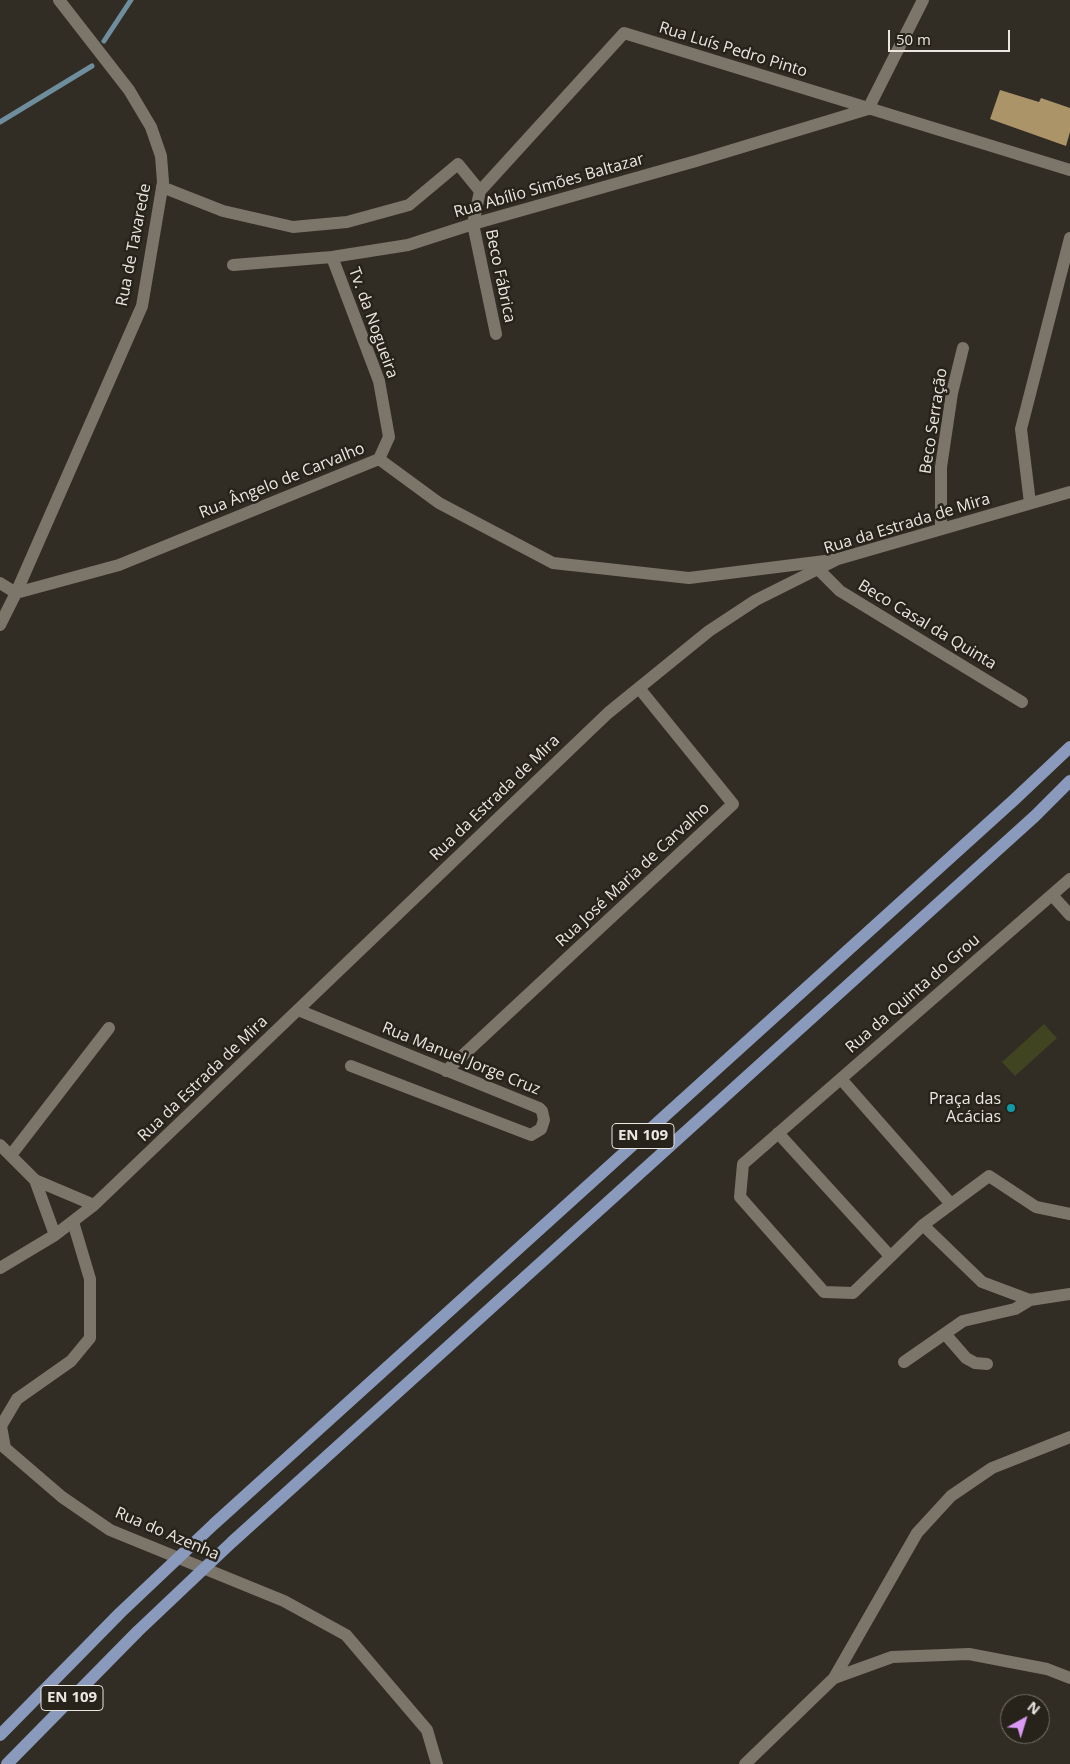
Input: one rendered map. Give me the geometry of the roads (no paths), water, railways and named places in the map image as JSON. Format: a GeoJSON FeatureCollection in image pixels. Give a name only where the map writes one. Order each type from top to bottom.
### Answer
{"type":"FeatureCollection","features":[{"type":"Feature","properties":{"kind":"main road","name":"EN 109"},"geometry":{"type":"LineString","coordinates":[[0,1735],[120,1613],[214,1524],[1070,746]]}},
{"type":"Feature","properties":{"kind":"main road","name":"EN 109"},"geometry":{"type":"LineString","coordinates":[[7,1764],[138,1631],[232,1542],[1034,816],[1070,781]]}},
{"type":"Feature","properties":{"kind":"main road"},"geometry":{"type":"LineString","coordinates":[[1034,816],[1070,790]]}},
{"type":"Feature","properties":{"kind":"street","name":"Rua de Tavarede"},"geometry":{"type":"LineString","coordinates":[[0,624],[16,593],[142,306],[162,187],[161,156],[151,126],[129,90],[59,0]]}},
{"type":"Feature","properties":{"kind":"street"},"geometry":{"type":"LineString","coordinates":[[868,109],[923,0]]}},
{"type":"Feature","properties":{"kind":"street","name":"Rua Luís Pedro Pinto"},"geometry":{"type":"LineString","coordinates":[[480,191],[624,33],[1070,170]]}},
{"type":"Feature","properties":{"kind":"street","name":"Rua Abílio Simões Baltazar"},"geometry":{"type":"LineString","coordinates":[[233,265],[332,257],[408,245],[473,224],[696,161],[868,109]]}},
{"type":"Feature","properties":{"kind":"street"},"geometry":{"type":"LineString","coordinates":[[162,187],[223,211],[294,227],[347,222],[409,205],[458,164],[480,191],[473,224]]}},
{"type":"Feature","properties":{"kind":"street","name":"Beco Fábrica"},"geometry":{"type":"LineString","coordinates":[[473,224],[496,334]]}},
{"type":"Feature","properties":{"kind":"street"},"geometry":{"type":"LineString","coordinates":[[1030,503],[1021,429],[1070,238]]}},
{"type":"Feature","properties":{"kind":"street","name":"Tv. da Nogueira"},"geometry":{"type":"LineString","coordinates":[[332,257],[379,382],[389,437],[379,459]]}},
{"type":"Feature","properties":{"kind":"street","name":"Beco Serração"},"geometry":{"type":"LineString","coordinates":[[942,529],[942,467],[952,393],[963,348]]}},
{"type":"Feature","properties":{"kind":"street","name":"Rua Ângelo de Carvalho"},"geometry":{"type":"LineString","coordinates":[[16,593],[119,565],[379,459],[439,503],[553,563],[689,578],[838,559]]}},
{"type":"Feature","properties":{"kind":"street","name":"Rua da Estrada de Mira"},"geometry":{"type":"LineString","coordinates":[[0,1268],[55,1235],[94,1205],[608,713],[709,631],[756,600],[838,559],[1070,492]]}},
{"type":"Feature","properties":{"kind":"street","name":"Beco Casal da Quinta"},"geometry":{"type":"LineString","coordinates":[[818,570],[840,591],[1022,702]]}},
{"type":"Feature","properties":{"kind":"street"},"geometry":{"type":"LineString","coordinates":[[0,583],[16,593]]}},
{"type":"Feature","properties":{"kind":"street","name":"Rua José Maria de Carvalho"},"geometry":{"type":"LineString","coordinates":[[446,1071],[733,804],[639,688]]}},
{"type":"Feature","properties":{"kind":"street","name":"Rua da Quinta do Grou"},"geometry":{"type":"LineString","coordinates":[[1070,879],[743,1164],[740,1197],[824,1292],[853,1293],[923,1225],[989,1176],[1036,1207],[1070,1214]]}},
{"type":"Feature","properties":{"kind":"street"},"geometry":{"type":"LineString","coordinates":[[1052,895],[1070,915]]}},
{"type":"Feature","properties":{"kind":"street","name":"Rua Manuel Jorge Cruz"},"geometry":{"type":"LineString","coordinates":[[298,1010],[539,1108],[542,1111],[544,1120],[540,1129],[531,1135],[351,1066]]}},
{"type":"Feature","properties":{"kind":"street"},"geometry":{"type":"LineString","coordinates":[[11,1155],[109,1028]]}},
{"type":"Feature","properties":{"kind":"street"},"geometry":{"type":"LineString","coordinates":[[841,1079],[951,1204]]}},
{"type":"Feature","properties":{"kind":"street"},"geometry":{"type":"LineString","coordinates":[[778,1133],[890,1256]]}},
{"type":"Feature","properties":{"kind":"street"},"geometry":{"type":"LineString","coordinates":[[0,1145],[36,1180],[94,1205]]}},
{"type":"Feature","properties":{"kind":"street"},"geometry":{"type":"LineString","coordinates":[[36,1180],[55,1235]]}},
{"type":"Feature","properties":{"kind":"street","name":"Rua do Azenha"},"geometry":{"type":"LineString","coordinates":[[73,1222],[90,1279],[90,1338],[71,1361],[17,1399],[1,1426],[5,1448],[62,1497],[110,1530],[284,1601],[346,1635],[426,1730],[437,1764]]}},
{"type":"Feature","properties":{"kind":"street"},"geometry":{"type":"LineString","coordinates":[[923,1225],[982,1282],[1030,1300]]}},
{"type":"Feature","properties":{"kind":"street"},"geometry":{"type":"LineString","coordinates":[[904,1362],[963,1322],[1015,1309],[1030,1300],[1070,1294]]}},
{"type":"Feature","properties":{"kind":"street"},"geometry":{"type":"LineString","coordinates":[[946,1335],[966,1358],[975,1363],[987,1364]]}},
{"type":"Feature","properties":{"kind":"street"},"geometry":{"type":"LineString","coordinates":[[745,1764],[834,1678],[918,1534],[952,1496],[992,1468],[1070,1437]]}},
{"type":"Feature","properties":{"kind":"street"},"geometry":{"type":"LineString","coordinates":[[834,1678],[892,1657],[969,1654],[1047,1669],[1070,1678]]}},
{"type":"Feature","properties":{"kind":"waterway"},"geometry":{"type":"LineString","coordinates":[[104,41],[131,0]]}},
{"type":"Feature","properties":{"kind":"waterway"},"geometry":{"type":"LineString","coordinates":[[0,122],[92,66]]}},
{"type":"Feature","properties":{"kind":"place","name":"Praça das Acácias"},"geometry":{"type":"Point","coordinates":[1011,1108]}}]}
